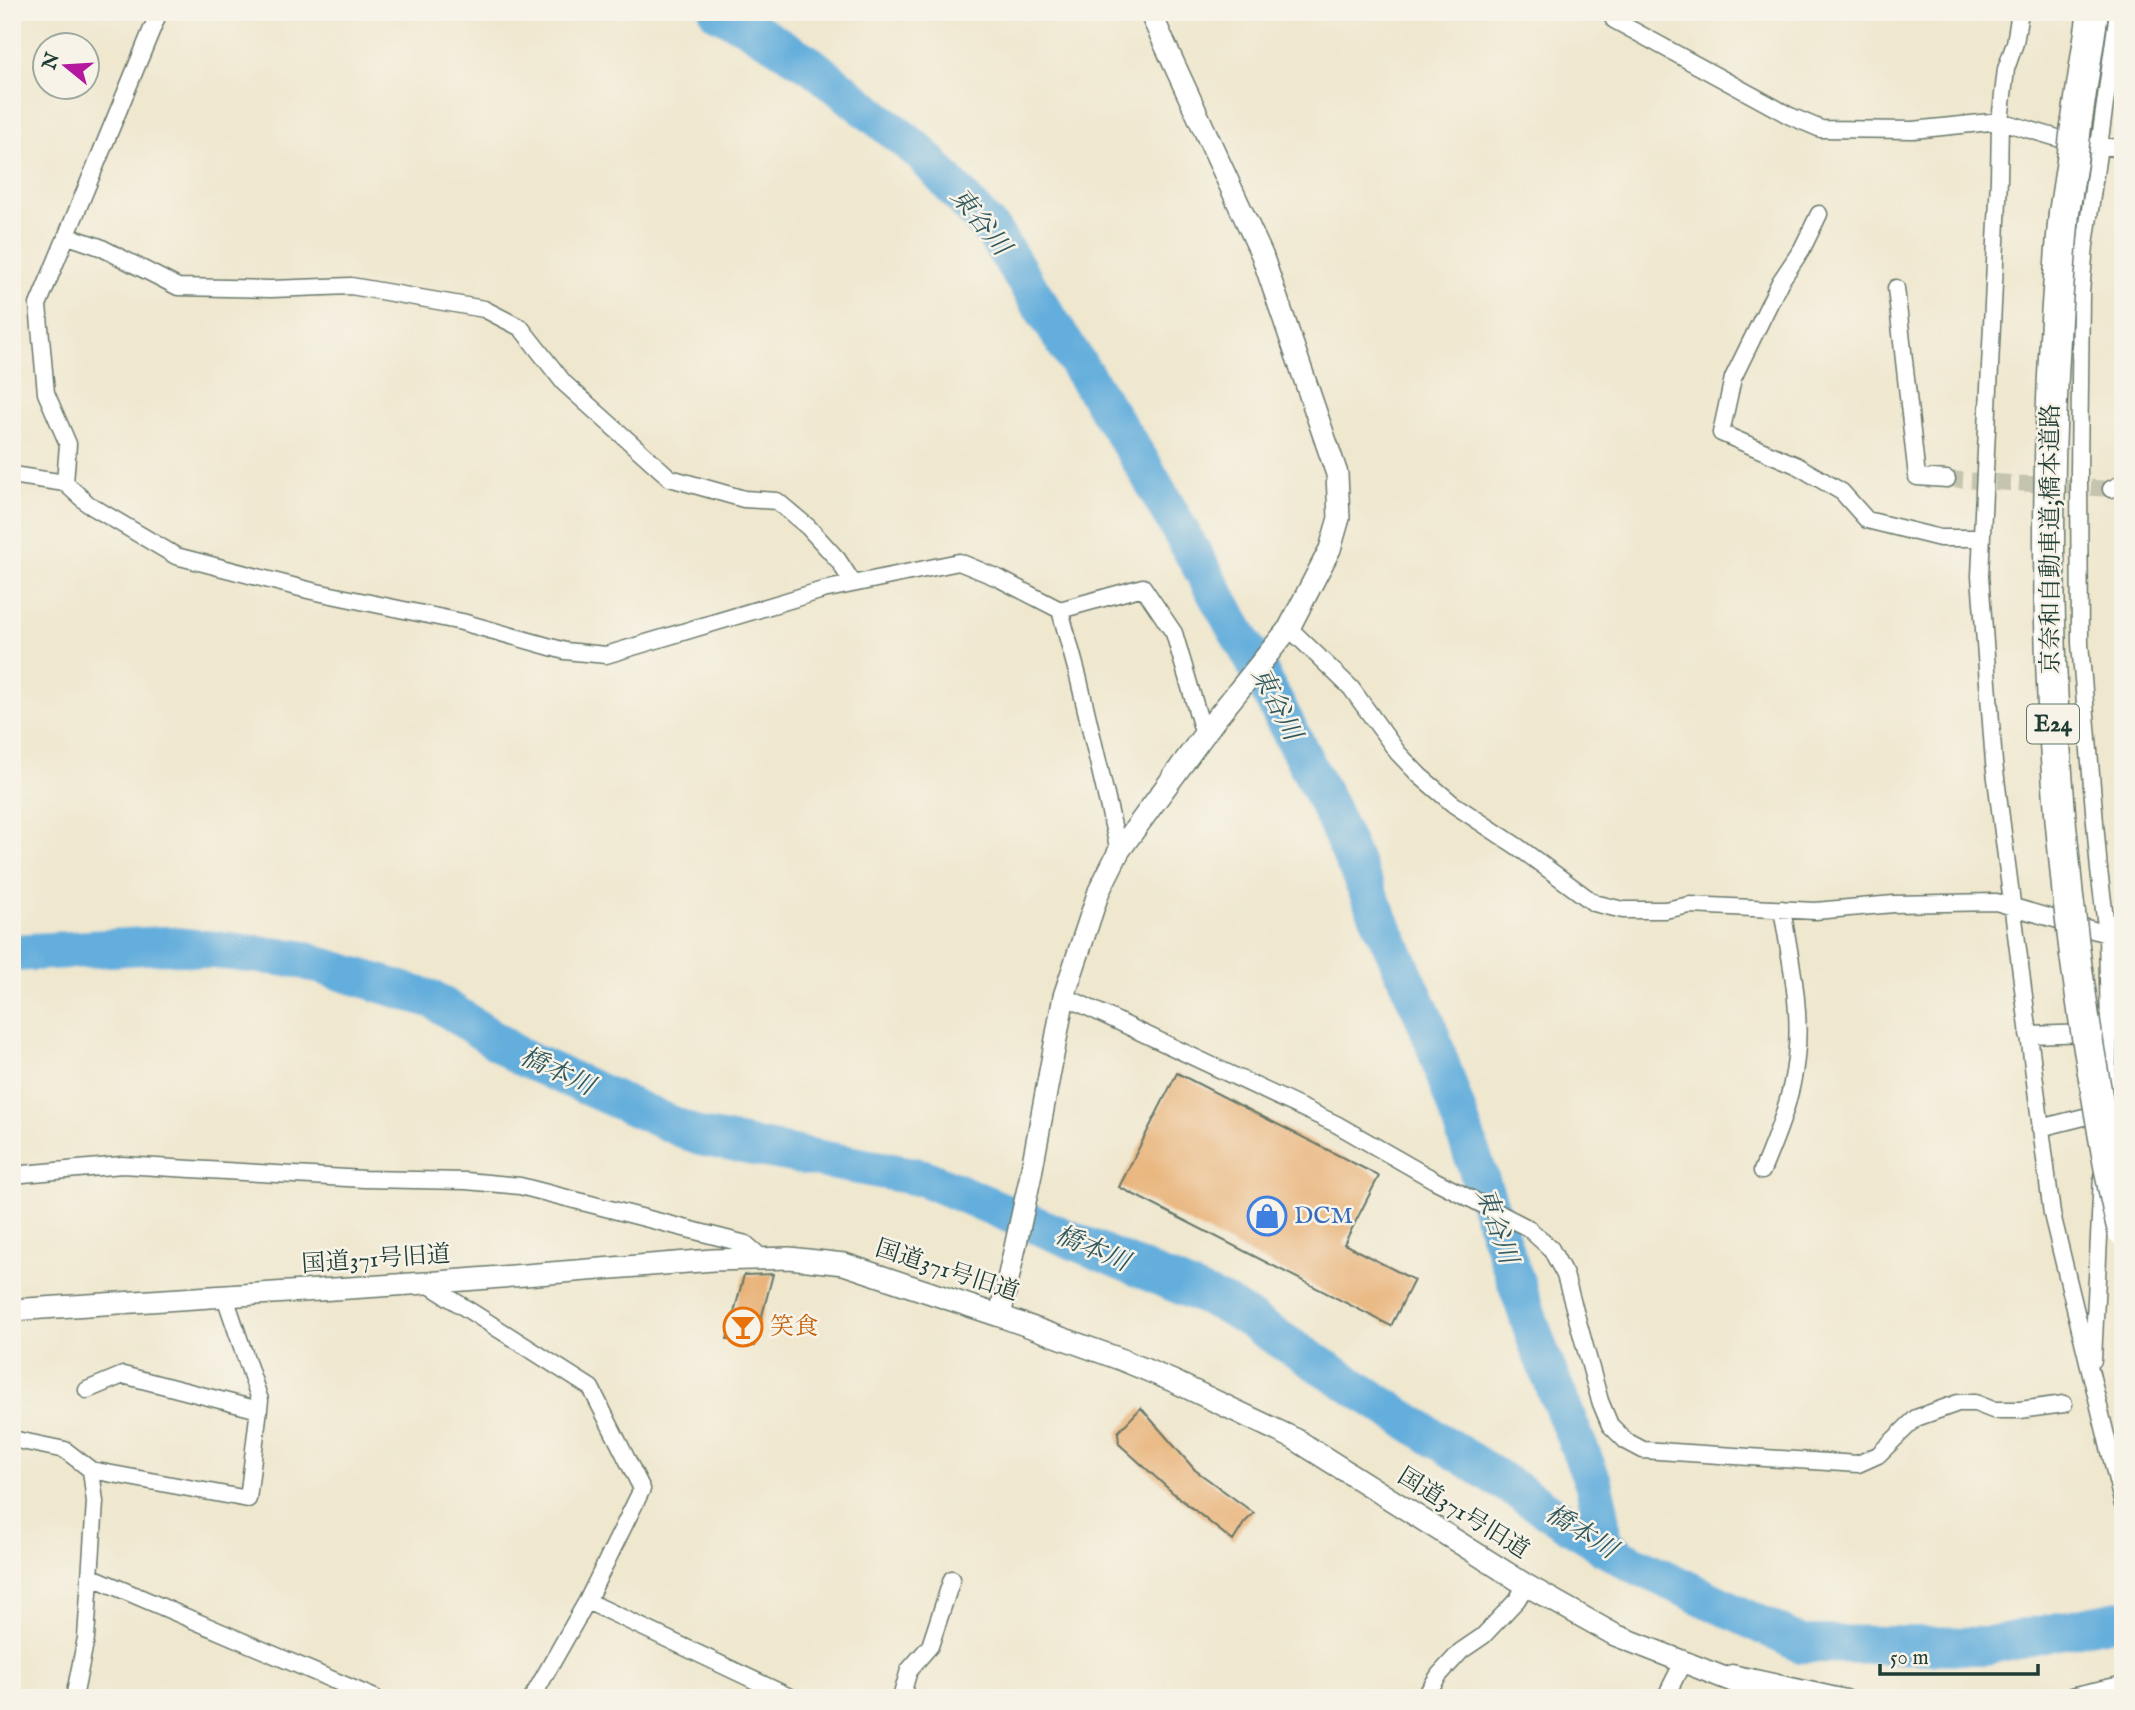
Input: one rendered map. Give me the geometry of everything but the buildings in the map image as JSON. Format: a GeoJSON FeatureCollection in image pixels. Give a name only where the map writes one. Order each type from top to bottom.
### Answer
{"type":"FeatureCollection","features":[{"type":"Feature","properties":{"kind":"highway","name":"京奈和自動車道;橋本道路"},"geometry":{"type":"LineString","coordinates":[[2093,12],[2064,213],[2050,412],[2048,541],[2052,700],[2064,872],[2083,1017],[2123,1231]]}},
{"type":"Feature","properties":{"kind":"street"},"geometry":{"type":"LineString","coordinates":[[65,483],[68,444],[46,393],[38,305],[159,12]]}},
{"type":"Feature","properties":{"kind":"street"},"geometry":{"type":"LineString","coordinates":[[1000,1316],[1030,1179],[1064,996],[1099,891],[1119,851],[1209,728],[1289,628],[1330,549],[1339,518],[1337,474],[1262,255],[1150,12]]}},
{"type":"Feature","properties":{"kind":"street"},"geometry":{"type":"LineString","coordinates":[[1610,12],[1614,20],[1790,116],[1821,129],[1913,130],[2000,121],[2081,145],[2123,148]]}},
{"type":"Feature","properties":{"kind":"street"},"geometry":{"type":"LineString","coordinates":[[2020,12],[2015,43],[2006,69],[2000,121],[1980,576],[1994,764],[2052,1214],[2123,1505]]}},
{"type":"Feature","properties":{"kind":"street"},"geometry":{"type":"LineString","coordinates":[[2092,1378],[2098,1222],[2116,1031],[2115,934],[2084,699],[2080,643],[2081,293],[2097,146],[2118,12]]}},
{"type":"Feature","properties":{"kind":"street"},"geometry":{"type":"LineString","coordinates":[[1819,214],[1802,249],[1780,282],[1733,378],[1721,433],[1796,465],[1842,492],[1867,520],[1940,538],[1982,538]]}},
{"type":"Feature","properties":{"kind":"street"},"geometry":{"type":"LineString","coordinates":[[68,236],[100,247],[178,287],[271,289],[351,286],[484,309],[521,328],[564,383],[670,478],[744,499],[778,501],[808,527],[838,560],[853,583]]}},
{"type":"Feature","properties":{"kind":"street"},"geometry":{"type":"LineString","coordinates":[[1896,288],[1917,477],[1947,479]]}},
{"type":"Feature","properties":{"kind":"street"},"geometry":{"type":"LineString","coordinates":[[12,475],[65,483],[88,504],[176,556],[312,592],[462,621],[565,651],[606,655],[853,583],[959,562],[998,578],[1060,610],[1143,587],[1174,633],[1209,728]]}},
{"type":"Feature","properties":{"kind":"street"},"geometry":{"type":"LineString","coordinates":[[1060,610],[1119,851]]}},
{"type":"Feature","properties":{"kind":"street"},"geometry":{"type":"LineString","coordinates":[[1289,628],[1351,688],[1398,753],[1420,776],[1453,804],[1518,847],[1594,903],[1623,910],[1665,910],[1690,905],[1815,911],[1894,904],[1996,902],[2115,934]]}},
{"type":"Feature","properties":{"kind":"street"},"geometry":{"type":"LineString","coordinates":[[1762,1171],[1780,1128],[1797,1058],[1797,1007],[1782,909]]}},
{"type":"Feature","properties":{"kind":"street"},"geometry":{"type":"LineString","coordinates":[[1064,996],[1336,1124],[1434,1180],[1528,1228],[1551,1249],[1565,1275],[1600,1401],[1610,1425],[1626,1441],[1643,1450],[1858,1464],[1878,1455],[1916,1418],[1958,1403],[1975,1403],[1993,1410],[2020,1410],[2064,1404]]}},
{"type":"Feature","properties":{"kind":"street"},"geometry":{"type":"LineString","coordinates":[[2028,1035],[2116,1031]]}},
{"type":"Feature","properties":{"kind":"street"},"geometry":{"type":"LineString","coordinates":[[2040,1128],[2107,1112]]}},
{"type":"Feature","properties":{"kind":"street"},"geometry":{"type":"LineString","coordinates":[[12,1175],[122,1165],[364,1179],[466,1181],[520,1186],[746,1244],[763,1259]]}},
{"type":"Feature","properties":{"kind":"street","name":"国道371号旧道"},"geometry":{"type":"LineString","coordinates":[[12,1310],[426,1283],[713,1260],[789,1258],[844,1264],[1000,1316],[1120,1359],[1172,1381],[1294,1440],[1526,1585],[1615,1635],[1776,1698]]}},
{"type":"Feature","properties":{"kind":"street"},"geometry":{"type":"LineString","coordinates":[[426,1283],[591,1388],[642,1489],[587,1601],[532,1698]]}},
{"type":"Feature","properties":{"kind":"street"},"geometry":{"type":"LineString","coordinates":[[12,1439],[65,1450],[91,1470],[248,1499],[260,1400],[225,1297]]}},
{"type":"Feature","properties":{"kind":"street"},"geometry":{"type":"LineString","coordinates":[[87,1390],[123,1375],[259,1410]]}},
{"type":"Feature","properties":{"kind":"street"},"geometry":{"type":"LineString","coordinates":[[74,1698],[86,1638],[95,1502],[91,1470]]}},
{"type":"Feature","properties":{"kind":"street"},"geometry":{"type":"LineString","coordinates":[[90,1576],[375,1698]]}},
{"type":"Feature","properties":{"kind":"street"},"geometry":{"type":"LineString","coordinates":[[901,1698],[909,1670],[930,1646],[952,1579]]}},
{"type":"Feature","properties":{"kind":"street"},"geometry":{"type":"LineString","coordinates":[[1424,1698],[1439,1675],[1461,1651],[1483,1636],[1517,1600],[1526,1585]]}},
{"type":"Feature","properties":{"kind":"street"},"geometry":{"type":"LineString","coordinates":[[587,1601],[792,1698]]}},
{"type":"Feature","properties":{"kind":"street"},"geometry":{"type":"LineString","coordinates":[[1665,1698],[1683,1662],[1846,1698]]}},
{"type":"Feature","properties":{"kind":"street"},"geometry":{"type":"LineString","coordinates":[[2074,1698],[2123,1687]]}},
{"type":"Feature","properties":{"kind":"waterway","name":"東谷川"},"geometry":{"type":"LineString","coordinates":[[718,12],[747,26],[811,65],[921,153],[994,233],[1143,465],[1252,658],[1330,809],[1427,1024],[1539,1349],[1593,1482],[1600,1511],[1602,1546]]}},
{"type":"Feature","properties":{"kind":"waterway","name":"橋本川"},"geometry":{"type":"LineString","coordinates":[[12,953],[166,945],[299,959],[434,1000],[520,1057],[700,1137],[924,1178],[1226,1305],[1624,1559],[1801,1644],[1985,1646],[2123,1618]]}},
{"type":"Feature","properties":{"kind":"tunnel"},"geometry":{"type":"LineString","coordinates":[[1947,479],[2111,489]]}},
{"type":"Feature","properties":{"kind":"place","name":"DCM"},"geometry":{"type":"Point","coordinates":[1267,1216]}},
{"type":"Feature","properties":{"kind":"place","name":"笑食"},"geometry":{"type":"Point","coordinates":[743,1327]}}]}
